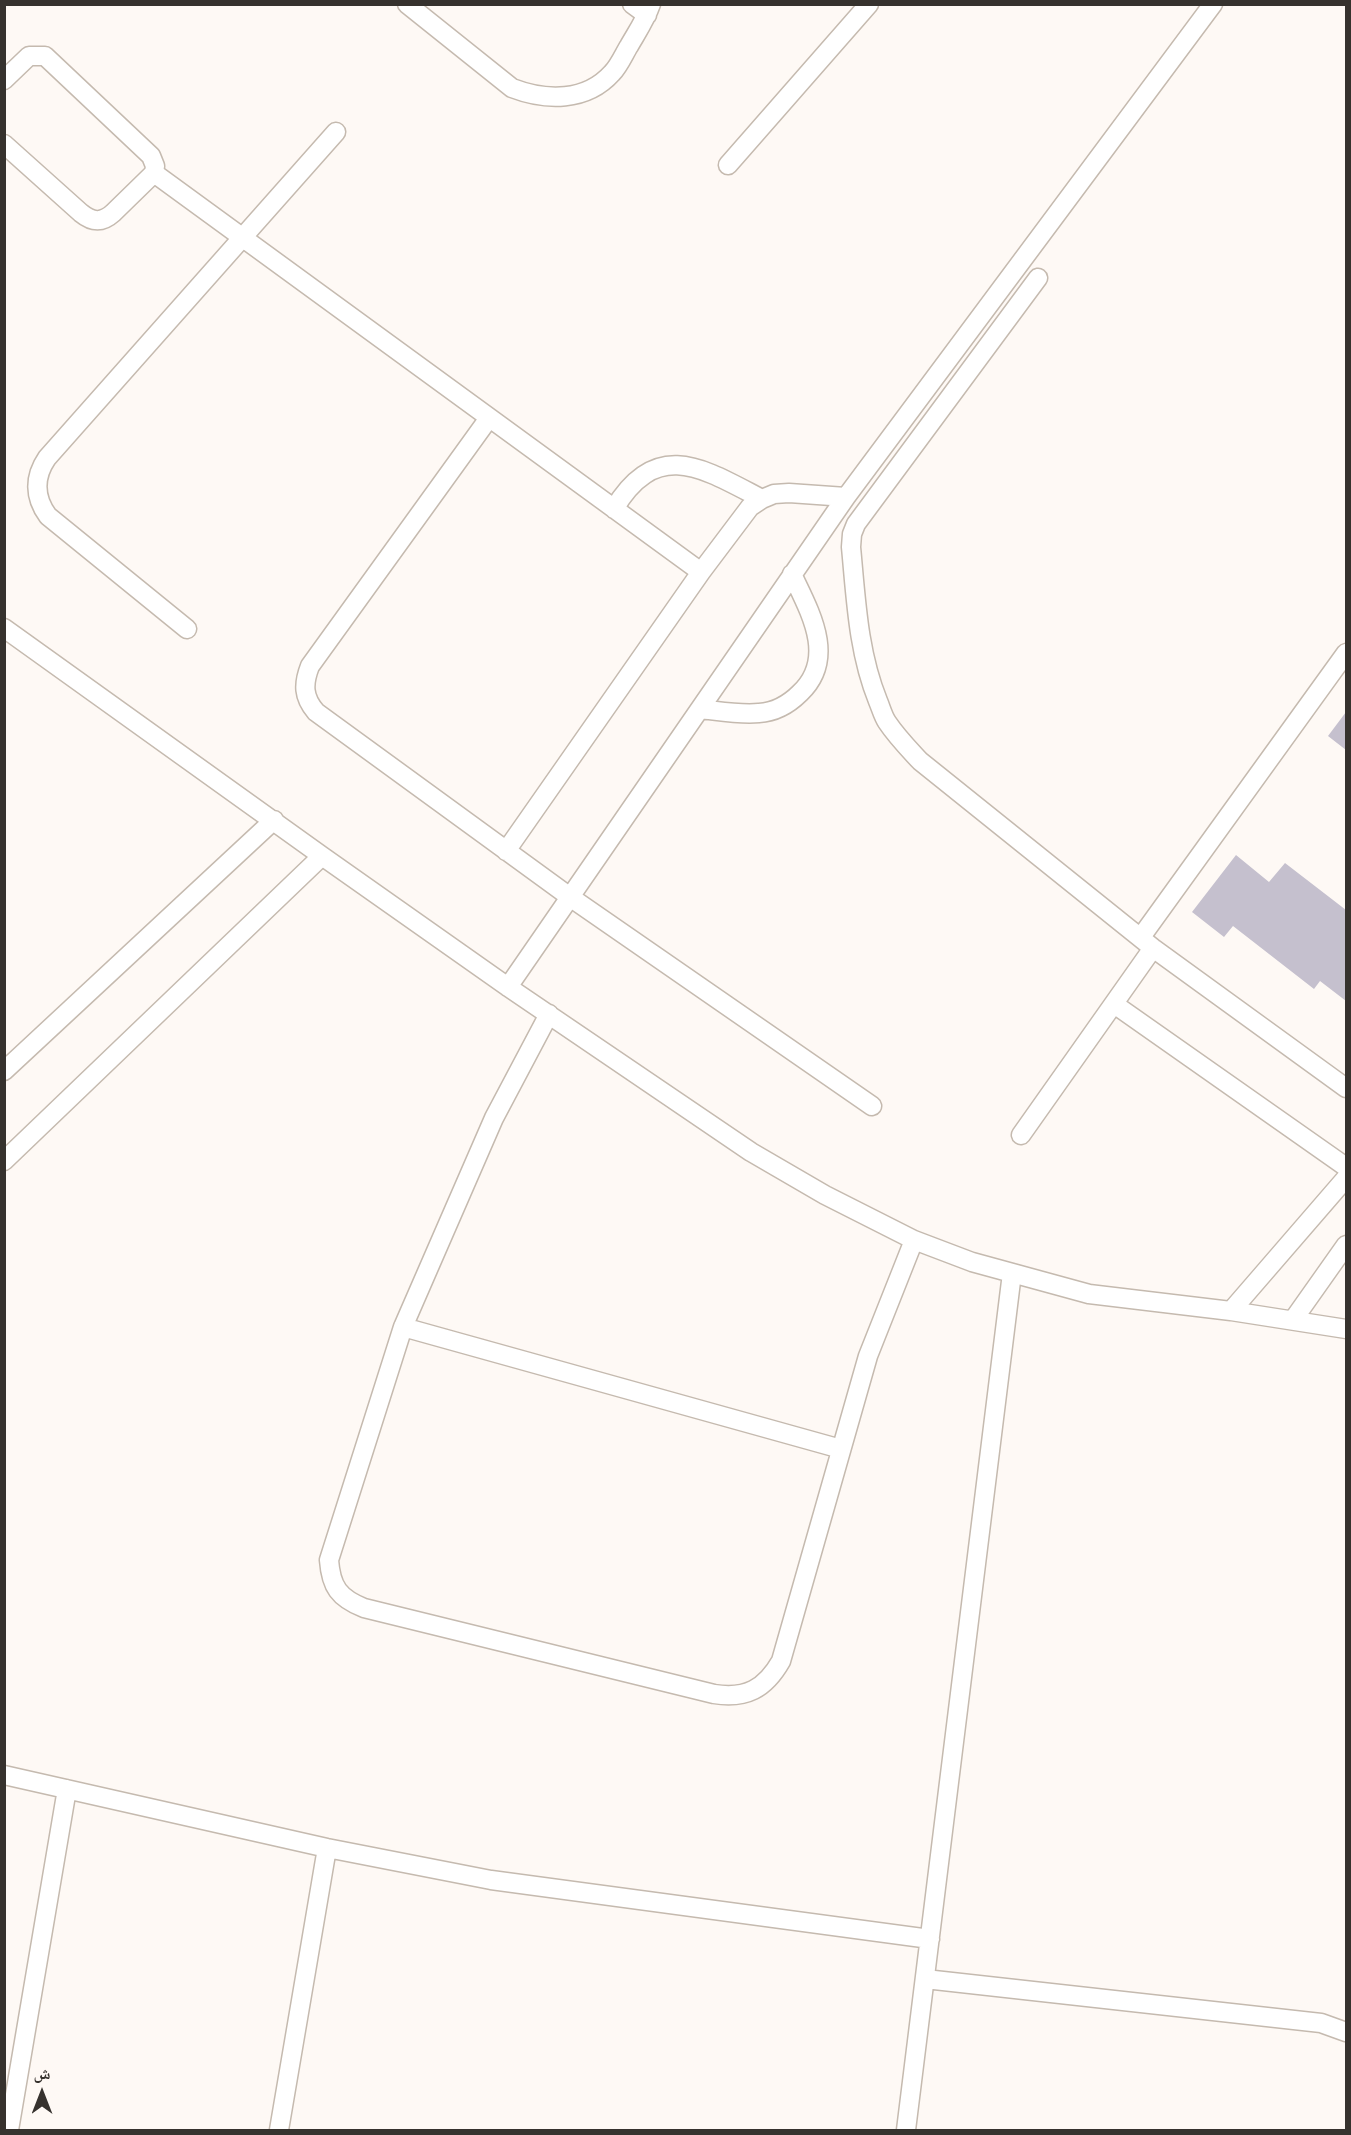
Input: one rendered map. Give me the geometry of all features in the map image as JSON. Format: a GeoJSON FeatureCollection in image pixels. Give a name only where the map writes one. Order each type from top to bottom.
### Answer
{"type":"FeatureCollection","features":[{"type":"Feature","properties":{"kind":"lane"},"geometry":{"type":"LineString","coordinates":[[407,4],[512,88],[530,95],[549,98],[568,97],[600,84],[613,73],[649,10],[632,4]]}},
{"type":"Feature","properties":{"kind":"lane"},"geometry":{"type":"LineString","coordinates":[[508,987],[846,497],[1213,4]]}},
{"type":"Feature","properties":{"kind":"lane"},"geometry":{"type":"LineString","coordinates":[[728,165],[865,6]]}},
{"type":"Feature","properties":{"kind":"lane"},"geometry":{"type":"LineString","coordinates":[[4,80],[29,56],[37,54],[45,56],[151,156],[154,161],[154,173],[106,219],[97,221],[88,219],[4,144]]}},
{"type":"Feature","properties":{"kind":"lane"},"geometry":{"type":"LineString","coordinates":[[187,629],[48,516],[38,497],[38,476],[47,458],[241,236],[336,132]]}},
{"type":"Feature","properties":{"kind":"lane"},"geometry":{"type":"LineString","coordinates":[[154,173],[700,572]]}},
{"type":"Feature","properties":{"kind":"lane"},"geometry":{"type":"LineString","coordinates":[[1038,278],[856,524],[851,547],[860,638],[873,690],[886,720],[920,761],[1147,942],[1347,1088]]}},
{"type":"Feature","properties":{"kind":"lane"},"geometry":{"type":"LineString","coordinates":[[489,418],[310,666],[305,679],[305,693],[309,704],[316,712],[570,897],[872,1106]]}},
{"type":"Feature","properties":{"kind":"lane"},"geometry":{"type":"LineString","coordinates":[[614,509],[634,482],[648,472],[678,464],[710,472],[762,499]]}},
{"type":"Feature","properties":{"kind":"lane"},"geometry":{"type":"LineString","coordinates":[[506,851],[700,572],[750,507],[774,494],[846,497]]}},
{"type":"Feature","properties":{"kind":"lane"},"geometry":{"type":"LineString","coordinates":[[700,709],[760,713],[785,705],[805,688],[814,674],[819,656],[818,639],[814,622],[792,574]]}},
{"type":"Feature","properties":{"kind":"lane"},"geometry":{"type":"LineString","coordinates":[[4,628],[508,987],[751,1152],[825,1195],[914,1240],[972,1263],[1089,1294],[1231,1311],[1347,1329]]}},
{"type":"Feature","properties":{"kind":"lane"},"geometry":{"type":"LineString","coordinates":[[1022,1135],[1114,1005],[1147,942],[1347,653]]}},
{"type":"Feature","properties":{"kind":"lane"},"geometry":{"type":"LineString","coordinates":[[4,1071],[274,820]]}},
{"type":"Feature","properties":{"kind":"lane"},"geometry":{"type":"LineString","coordinates":[[4,1161],[322,856]]}},
{"type":"Feature","properties":{"kind":"lane"},"geometry":{"type":"LineString","coordinates":[[1114,1005],[1347,1167]]}},
{"type":"Feature","properties":{"kind":"lane"},"geometry":{"type":"LineString","coordinates":[[549,1014],[494,1118],[403,1327],[330,1560],[330,1576],[337,1591],[349,1602],[364,1608],[714,1694],[728,1696],[755,1690],[766,1682],[781,1661],[868,1356],[914,1240]]}},
{"type":"Feature","properties":{"kind":"lane"},"geometry":{"type":"LineString","coordinates":[[1231,1311],[1347,1178]]}},
{"type":"Feature","properties":{"kind":"lane"},"geometry":{"type":"LineString","coordinates":[[1293,1320],[1347,1245]]}},
{"type":"Feature","properties":{"kind":"lane"},"geometry":{"type":"LineString","coordinates":[[906,2130],[1012,1273]]}},
{"type":"Feature","properties":{"kind":"lane"},"geometry":{"type":"LineString","coordinates":[[403,1327],[841,1449]]}},
{"type":"Feature","properties":{"kind":"lane"},"geometry":{"type":"LineString","coordinates":[[4,1775],[327,1848],[491,1880],[930,1939]]}},
{"type":"Feature","properties":{"kind":"lane"},"geometry":{"type":"LineString","coordinates":[[9,2130],[67,1789]]}},
{"type":"Feature","properties":{"kind":"lane"},"geometry":{"type":"LineString","coordinates":[[279,2130],[327,1848]]}},
{"type":"Feature","properties":{"kind":"lane"},"geometry":{"type":"LineString","coordinates":[[925,1979],[1321,2023],[1347,2032]]}},
{"type":"Feature","properties":{"kind":"building"},"geometry":{"type":"Polygon","coordinates":[[[1346,712],[1346,750],[1328,736],[1346,712]]]}},
{"type":"Feature","properties":{"kind":"building"},"geometry":{"type":"Polygon","coordinates":[[[1236,855],[1269,882],[1285,863],[1346,910],[1346,1001],[1320,981],[1314,989],[1233,926],[1224,937],[1192,912],[1236,855]]]}}]}
